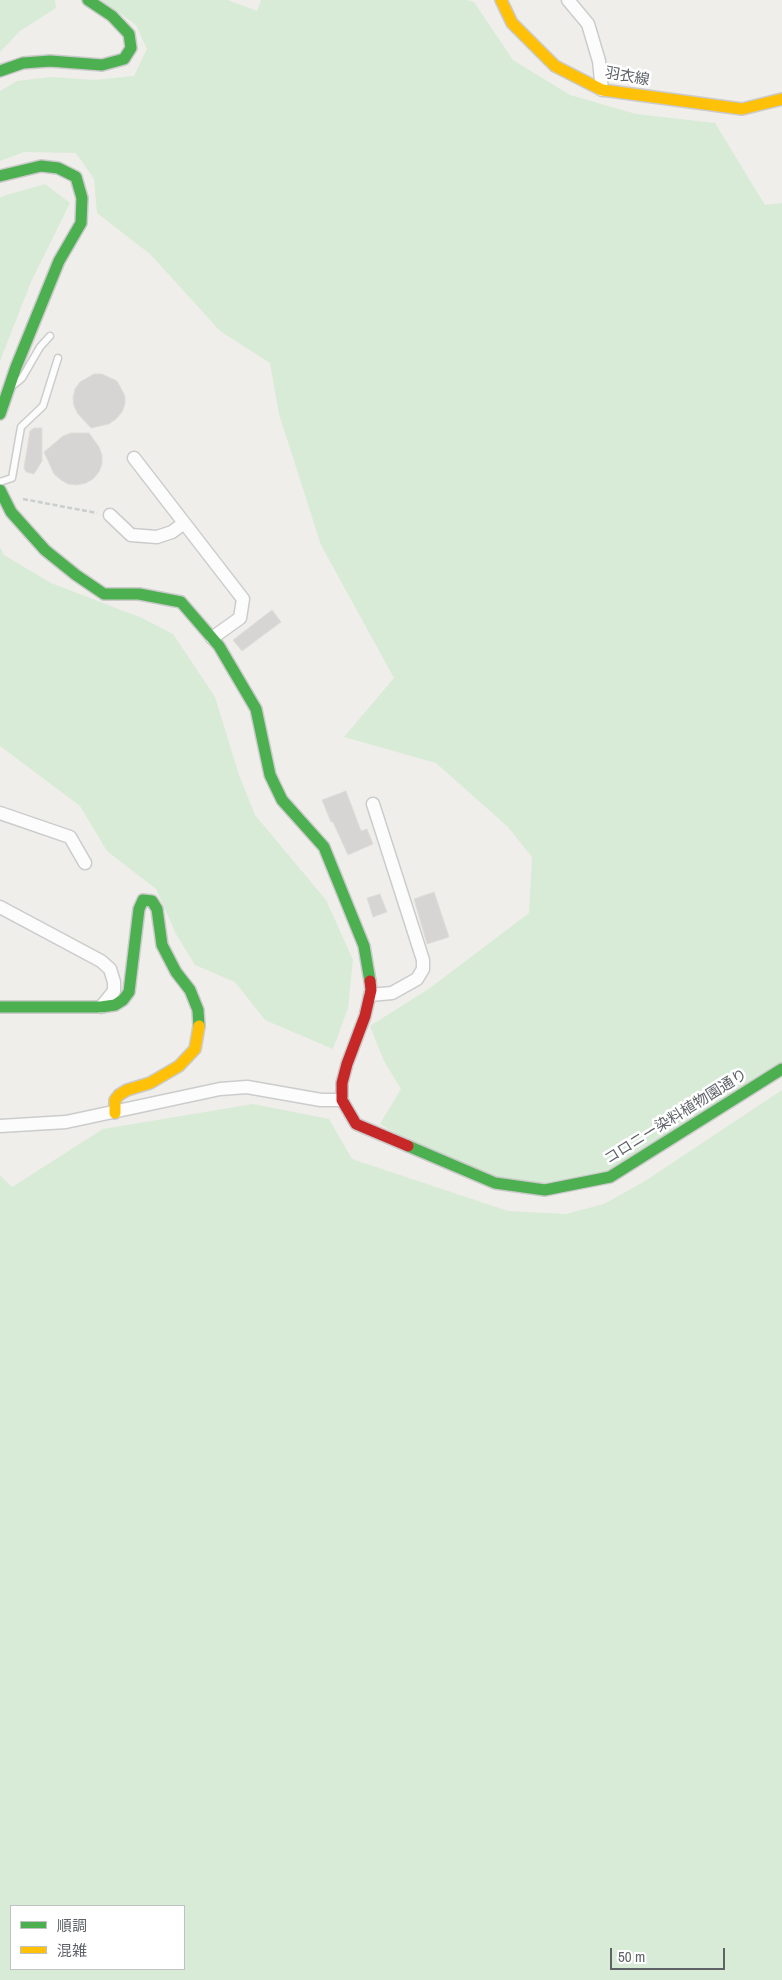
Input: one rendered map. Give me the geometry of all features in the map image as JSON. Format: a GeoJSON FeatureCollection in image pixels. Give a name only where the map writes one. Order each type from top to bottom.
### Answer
{"type":"FeatureCollection","features":[{"type":"Feature","properties":{"kind":"street"},"geometry":{"type":"LineString","coordinates":[[0,71],[23,63],[50,61],[102,65],[124,59],[131,48],[129,34],[112,16],[88,0]]}},
{"type":"Feature","properties":{"kind":"street","name":"羽衣線"},"geometry":{"type":"LineString","coordinates":[[501,0],[512,23],[555,66],[602,90],[742,109],[782,99]]}},
{"type":"Feature","properties":{"kind":"street"},"geometry":{"type":"LineString","coordinates":[[568,0],[588,24],[599,61],[602,90]]}},
{"type":"Feature","properties":{"kind":"street"},"geometry":{"type":"LineString","coordinates":[[0,176],[41,166],[58,168],[76,177],[82,198],[81,223],[60,261],[16,367],[0,414]]}},
{"type":"Feature","properties":{"kind":"street"},"geometry":{"type":"LineString","coordinates":[[134,458],[243,599],[240,618],[212,638]]}},
{"type":"Feature","properties":{"kind":"street"},"geometry":{"type":"LineString","coordinates":[[0,1126],[66,1122],[220,1089],[247,1087],[321,1100],[342,1100],[342,1083],[347,1064],[365,1016],[371,990],[364,946],[324,847],[282,800],[270,775],[256,709],[219,646],[181,602],[139,594],[104,594],[76,575],[45,550],[11,512],[1,493]]}},
{"type":"Feature","properties":{"kind":"street"},"geometry":{"type":"LineString","coordinates":[[110,515],[132,535],[157,537],[172,532],[184,523]]}},
{"type":"Feature","properties":{"kind":"street"},"geometry":{"type":"LineString","coordinates":[[370,996],[392,993],[417,979],[423,969],[423,960],[373,804]]}},
{"type":"Feature","properties":{"kind":"street"},"geometry":{"type":"LineString","coordinates":[[0,813],[70,837],[85,862]]}},
{"type":"Feature","properties":{"kind":"street"},"geometry":{"type":"LineString","coordinates":[[0,1007],[101,1007],[115,1005],[123,1000],[129,992],[139,909],[143,900],[152,901],[157,908],[162,945],[176,972],[190,990],[198,1010],[199,1029],[195,1049],[180,1066],[150,1083],[127,1090],[119,1095],[115,1100],[115,1113]]}},
{"type":"Feature","properties":{"kind":"street"},"geometry":{"type":"LineString","coordinates":[[0,907],[101,961],[110,969],[114,982],[114,991],[101,1007]]}},
{"type":"Feature","properties":{"kind":"street","name":"コロニー染料植物園通り"},"geometry":{"type":"LineString","coordinates":[[342,1100],[356,1124],[495,1183],[545,1190],[610,1177],[782,1069]]}},
{"type":"Feature","properties":{"kind":"lane"},"geometry":{"type":"LineString","coordinates":[[7,392],[22,378],[40,348],[50,336]]}},
{"type":"Feature","properties":{"kind":"lane"},"geometry":{"type":"LineString","coordinates":[[0,482],[12,478],[21,427],[42,406],[58,358]]}},
{"type":"Feature","properties":{"kind":"path"},"geometry":{"type":"LineString","coordinates":[[1,493],[110,515]]}},
{"type":"Feature","properties":{"kind":"green space"},"geometry":{"type":"Polygon","coordinates":[[[0,0],[55,0],[56,8],[20,31],[0,52],[0,0]]]}},
{"type":"Feature","properties":{"kind":"green space"},"geometry":{"type":"Polygon","coordinates":[[[101,0],[228,0],[257,11],[261,0],[467,0],[474,2],[513,60],[570,95],[636,114],[715,123],[765,205],[782,203],[782,1062],[605,1177],[555,1188],[464,1174],[380,1124],[401,1089],[384,1061],[370,1026],[430,988],[529,913],[532,857],[508,827],[436,763],[344,737],[394,678],[321,545],[279,414],[270,363],[220,331],[150,254],[97,213],[94,179],[76,153],[24,152],[0,161],[0,91],[17,81],[51,77],[94,80],[134,76],[147,49],[136,25],[101,0]]]}},
{"type":"Feature","properties":{"kind":"green space"},"geometry":{"type":"Polygon","coordinates":[[[45,184],[70,203],[31,282],[0,361],[0,198],[45,184]]]}},
{"type":"Feature","properties":{"kind":"green space"},"geometry":{"type":"Polygon","coordinates":[[[0,547],[4,555],[51,583],[142,618],[173,634],[215,697],[239,775],[255,815],[326,900],[353,960],[348,1008],[333,1049],[265,1020],[235,982],[195,965],[176,934],[156,889],[107,851],[80,806],[0,746],[0,547]]]}},
{"type":"Feature","properties":{"kind":"green space"},"geometry":{"type":"Polygon","coordinates":[[[782,1090],[782,1980],[0,1980],[0,1175],[12,1187],[103,1129],[253,1104],[329,1119],[352,1159],[508,1211],[566,1214],[604,1204],[645,1181],[782,1090]]]}},
{"type":"Feature","properties":{"kind":"building"},"geometry":{"type":"Polygon","coordinates":[[[94,374],[102,374],[117,381],[125,396],[125,404],[122,412],[109,424],[91,428],[78,414],[73,398],[75,389],[80,382],[94,374]]]}},
{"type":"Feature","properties":{"kind":"building"},"geometry":{"type":"Polygon","coordinates":[[[34,428],[42,428],[42,461],[34,474],[26,472],[24,468],[30,431],[34,428]]]}},
{"type":"Feature","properties":{"kind":"building"},"geometry":{"type":"Polygon","coordinates":[[[71,433],[89,433],[102,455],[102,464],[99,472],[93,479],[77,485],[68,484],[54,474],[44,452],[63,436],[71,433]]]}},
{"type":"Feature","properties":{"kind":"building"},"geometry":{"type":"Polygon","coordinates":[[[272,610],[281,622],[242,651],[233,640],[272,610]]]}},
{"type":"Feature","properties":{"kind":"building"},"geometry":{"type":"Polygon","coordinates":[[[346,791],[361,831],[367,829],[373,844],[348,855],[322,800],[346,791]]]}},
{"type":"Feature","properties":{"kind":"building"},"geometry":{"type":"Polygon","coordinates":[[[434,892],[449,937],[427,944],[414,899],[434,892]]]}},
{"type":"Feature","properties":{"kind":"building"},"geometry":{"type":"Polygon","coordinates":[[[380,894],[387,912],[373,917],[367,898],[380,894]]]}},
{"type":"Feature","properties":{"kind":"traffic: fast"},"geometry":{"type":"LineString","coordinates":[[0,71],[23,63],[50,61],[102,65],[124,59],[131,48],[129,34],[112,16],[88,0]]}},
{"type":"Feature","properties":{"kind":"traffic: fast"},"geometry":{"type":"LineString","coordinates":[[0,176],[41,166],[58,168],[76,177],[82,198],[81,223],[59,261],[16,367],[0,414]]}},
{"type":"Feature","properties":{"kind":"traffic: fast"},"geometry":{"type":"LineString","coordinates":[[0,490],[11,512],[45,550],[76,575],[104,594],[139,594],[181,602],[219,646],[256,709],[270,775],[282,800],[324,847],[364,946],[370,981]]}},
{"type":"Feature","properties":{"kind":"traffic: fast"},"geometry":{"type":"LineString","coordinates":[[0,1007],[101,1007],[115,1005],[123,1000],[129,992],[139,909],[143,900],[152,901],[157,909],[162,945],[176,972],[190,990],[198,1010],[199,1026]]}},
{"type":"Feature","properties":{"kind":"traffic: fast"},"geometry":{"type":"LineString","coordinates":[[408,1146],[495,1183],[545,1190],[610,1177],[782,1069]]}},
{"type":"Feature","properties":{"kind":"traffic: slow"},"geometry":{"type":"LineString","coordinates":[[501,0],[512,23],[555,66],[602,90],[742,109],[782,99]]}},
{"type":"Feature","properties":{"kind":"traffic: slow"},"geometry":{"type":"LineString","coordinates":[[115,1113],[115,1100],[119,1095],[127,1090],[150,1083],[179,1066],[195,1049],[199,1026]]}},
{"type":"Feature","properties":{"kind":"traffic: jam"},"geometry":{"type":"LineString","coordinates":[[370,981],[371,990],[365,1016],[342,1083],[342,1100],[356,1124],[408,1146]]}}]}
